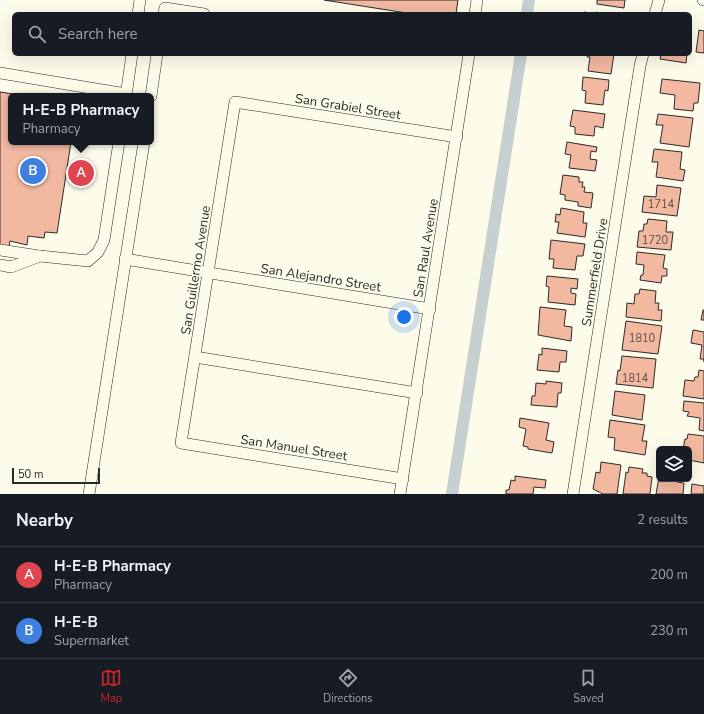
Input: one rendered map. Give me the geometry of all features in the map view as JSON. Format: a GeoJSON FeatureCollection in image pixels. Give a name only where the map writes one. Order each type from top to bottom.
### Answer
{"type":"FeatureCollection","features":[{"type":"Feature","properties":{"kind":"street"},"geometry":{"type":"LineString","coordinates":[[138,12],[140,0]]}},
{"type":"Feature","properties":{"kind":"street"},"geometry":{"type":"LineString","coordinates":[[475,12],[477,0]]}},
{"type":"Feature","properties":{"kind":"street"},"geometry":{"type":"LineString","coordinates":[[656,12],[659,0]]}},
{"type":"Feature","properties":{"kind":"street"},"geometry":{"type":"LineString","coordinates":[[164,12],[165,8],[191,12]]}},
{"type":"Feature","properties":{"kind":"street"},"geometry":{"type":"LineString","coordinates":[[126,93],[132,56]]}},
{"type":"Feature","properties":{"kind":"street"},"geometry":{"type":"LineString","coordinates":[[151,93],[157,56]]}},
{"type":"Feature","properties":{"kind":"street","name":"San Raul Avenue"},"geometry":{"type":"LineString","coordinates":[[400,494],[457,137],[467,56]]}},
{"type":"Feature","properties":{"kind":"street","name":"Summerfield Drive"},"geometry":{"type":"LineString","coordinates":[[573,494],[642,56]]}},
{"type":"Feature","properties":{"kind":"street"},"geometry":{"type":"LineString","coordinates":[[0,73],[115,93]]}},
{"type":"Feature","properties":{"kind":"street","name":"San Grabiel Street"},"geometry":{"type":"LineString","coordinates":[[235,102],[457,137]]}},
{"type":"Feature","properties":{"kind":"street","name":"San Guillermo Avenue"},"geometry":{"type":"LineString","coordinates":[[181,442],[235,102]]}},
{"type":"Feature","properties":{"kind":"street"},"geometry":{"type":"LineString","coordinates":[[0,250],[88,261],[98,252],[104,240],[119,145]]}},
{"type":"Feature","properties":{"kind":"street"},"geometry":{"type":"LineString","coordinates":[[89,494],[144,145]]}},
{"type":"Feature","properties":{"kind":"street"},"geometry":{"type":"LineString","coordinates":[[0,265],[11,267],[40,256]]}},
{"type":"Feature","properties":{"kind":"street","name":"San Alejandro Street"},"geometry":{"type":"LineString","coordinates":[[125,259],[430,309]]}},
{"type":"Feature","properties":{"kind":"street"},"geometry":{"type":"LineString","coordinates":[[195,357],[416,393]]}},
{"type":"Feature","properties":{"kind":"street","name":"San Manuel Street"},"geometry":{"type":"LineString","coordinates":[[181,442],[403,479]]}},
{"type":"Feature","properties":{"kind":"building"},"geometry":{"type":"Polygon","coordinates":[[[324,0],[458,0],[456,12],[400,12],[324,0]]]}},
{"type":"Feature","properties":{"kind":"building"},"geometry":{"type":"Polygon","coordinates":[[[597,0],[625,0],[624,8],[597,4],[597,0]]]}},
{"type":"Feature","properties":{"kind":"building"},"geometry":{"type":"Polygon","coordinates":[[[699,30],[704,31],[704,53],[696,52],[699,30]]]}},
{"type":"Feature","properties":{"kind":"building"},"geometry":{"type":"Polygon","coordinates":[[[614,56],[611,74],[588,71],[590,57],[587,57],[614,56]]]}},
{"type":"Feature","properties":{"kind":"building"},"geometry":{"type":"Polygon","coordinates":[[[661,56],[687,56],[686,63],[660,59],[661,56]]]}},
{"type":"Feature","properties":{"kind":"building"},"geometry":{"type":"Polygon","coordinates":[[[583,77],[609,80],[608,91],[605,90],[603,105],[585,103],[586,91],[582,90],[583,77]]]}},
{"type":"Feature","properties":{"kind":"building"},"geometry":{"type":"Polygon","coordinates":[[[662,79],[700,83],[698,103],[694,103],[693,111],[674,109],[675,95],[660,93],[662,79]]]}},
{"type":"Feature","properties":{"kind":"building"},"geometry":{"type":"Polygon","coordinates":[[[0,92],[8,93],[8,145],[71,145],[57,233],[45,232],[44,238],[28,236],[27,245],[10,241],[7,256],[0,255],[0,92]]]}},
{"type":"Feature","properties":{"kind":"building"},"geometry":{"type":"Polygon","coordinates":[[[573,110],[605,114],[603,128],[595,126],[594,136],[575,134],[575,127],[570,126],[573,110]]]}},
{"type":"Feature","properties":{"kind":"building"},"geometry":{"type":"Polygon","coordinates":[[[658,114],[693,118],[689,147],[660,143],[663,125],[656,125],[658,114]]]}},
{"type":"Feature","properties":{"kind":"building"},"geometry":{"type":"Polygon","coordinates":[[[567,142],[597,147],[596,152],[591,151],[590,159],[597,160],[595,171],[569,168],[571,155],[565,154],[567,142]]]}},
{"type":"Feature","properties":{"kind":"building"},"geometry":{"type":"Polygon","coordinates":[[[654,149],[682,152],[680,169],[685,170],[683,181],[656,177],[658,162],[652,162],[654,149]]]}},
{"type":"Feature","properties":{"kind":"building"},"geometry":{"type":"Polygon","coordinates":[[[563,175],[579,177],[579,182],[583,182],[582,187],[585,187],[584,192],[593,193],[591,208],[578,206],[578,202],[565,200],[565,195],[560,194],[563,175]]]}},
{"type":"Feature","properties":{"kind":"building"},"geometry":{"type":"Polygon","coordinates":[[[657,185],[681,188],[677,216],[642,212],[644,196],[656,197],[657,185]]]}},
{"type":"Feature","properties":{"kind":"building"},"geometry":{"type":"Polygon","coordinates":[[[561,208],[584,212],[583,223],[587,223],[585,237],[557,233],[559,222],[555,222],[556,214],[560,215],[561,208]]]}},
{"type":"Feature","properties":{"kind":"building"},"geometry":{"type":"Polygon","coordinates":[[[648,219],[667,221],[666,232],[673,232],[671,250],[637,247],[639,231],[643,231],[644,224],[647,224],[648,219]]]}},
{"type":"Feature","properties":{"kind":"building"},"geometry":{"type":"Polygon","coordinates":[[[551,240],[585,244],[583,256],[577,256],[575,270],[553,268],[554,259],[549,259],[551,240]]]}},
{"type":"Feature","properties":{"kind":"building"},"geometry":{"type":"Polygon","coordinates":[[[637,252],[665,255],[663,268],[667,269],[667,276],[662,276],[661,283],[640,280],[641,275],[643,275],[644,265],[636,264],[637,252]]]}},
{"type":"Feature","properties":{"kind":"building"},"geometry":{"type":"Polygon","coordinates":[[[547,276],[578,279],[577,289],[571,288],[571,293],[576,294],[575,305],[548,302],[549,287],[546,286],[547,276]]]}},
{"type":"Feature","properties":{"kind":"building"},"geometry":{"type":"Polygon","coordinates":[[[640,289],[656,291],[655,303],[659,303],[658,310],[662,310],[661,321],[626,317],[627,303],[634,304],[635,294],[639,294],[640,289]]]}},
{"type":"Feature","properties":{"kind":"building"},"geometry":{"type":"Polygon","coordinates":[[[540,307],[566,310],[564,326],[572,327],[571,341],[538,335],[540,307]]]}},
{"type":"Feature","properties":{"kind":"building"},"geometry":{"type":"Polygon","coordinates":[[[703,310],[704,320],[701,320],[703,310]]]}},
{"type":"Feature","properties":{"kind":"building"},"geometry":{"type":"Polygon","coordinates":[[[626,321],[662,326],[658,354],[622,350],[626,321]]]}},
{"type":"Feature","properties":{"kind":"building"},"geometry":{"type":"Polygon","coordinates":[[[693,330],[704,332],[704,359],[700,359],[702,345],[691,343],[693,330]]]}},
{"type":"Feature","properties":{"kind":"building"},"geometry":{"type":"Polygon","coordinates":[[[542,348],[567,351],[566,362],[560,362],[559,372],[537,370],[539,354],[542,355],[542,348]]]}},
{"type":"Feature","properties":{"kind":"building"},"geometry":{"type":"Polygon","coordinates":[[[622,356],[656,359],[653,388],[616,384],[622,356]]]}},
{"type":"Feature","properties":{"kind":"building"},"geometry":{"type":"Polygon","coordinates":[[[699,370],[704,371],[704,399],[683,396],[685,380],[694,381],[695,377],[698,377],[699,370]]]}},
{"type":"Feature","properties":{"kind":"building"},"geometry":{"type":"Polygon","coordinates":[[[546,381],[562,383],[561,393],[558,393],[557,407],[531,405],[532,396],[535,396],[536,383],[546,384],[546,381]]]}},
{"type":"Feature","properties":{"kind":"building"},"geometry":{"type":"Polygon","coordinates":[[[615,391],[645,395],[642,420],[612,415],[615,391]]]}},
{"type":"Feature","properties":{"kind":"building"},"geometry":{"type":"Polygon","coordinates":[[[684,401],[704,403],[704,431],[699,430],[700,418],[687,416],[689,412],[683,411],[684,401]]]}},
{"type":"Feature","properties":{"kind":"building"},"geometry":{"type":"Polygon","coordinates":[[[520,418],[549,423],[546,440],[554,442],[552,453],[528,449],[528,447],[523,446],[526,429],[519,427],[520,418]]]}},
{"type":"Feature","properties":{"kind":"building"},"geometry":{"type":"Polygon","coordinates":[[[610,420],[645,425],[642,441],[647,441],[645,455],[614,450],[615,438],[608,437],[610,420]]]}},
{"type":"Feature","properties":{"kind":"building"},"geometry":{"type":"Polygon","coordinates":[[[688,434],[704,436],[704,463],[692,461],[692,446],[684,446],[685,439],[687,439],[688,434]]]}},
{"type":"Feature","properties":{"kind":"building"},"geometry":{"type":"Polygon","coordinates":[[[601,462],[621,465],[617,494],[603,494],[593,489],[596,472],[600,473],[601,462]]]}},
{"type":"Feature","properties":{"kind":"building"},"geometry":{"type":"Polygon","coordinates":[[[629,467],[643,469],[642,473],[647,473],[647,476],[652,477],[650,494],[623,494],[626,472],[628,473],[629,467]]]}},
{"type":"Feature","properties":{"kind":"building"},"geometry":{"type":"Polygon","coordinates":[[[515,476],[546,480],[545,488],[534,487],[533,494],[506,494],[506,490],[509,490],[511,480],[515,481],[515,476]]]}},
{"type":"Feature","properties":{"kind":"building"},"geometry":{"type":"Polygon","coordinates":[[[658,482],[684,483],[683,494],[656,494],[658,482]]]}},
{"type":"Feature","properties":{"kind":"building"},"geometry":{"type":"Polygon","coordinates":[[[692,484],[704,486],[704,494],[691,494],[692,484]]]}},
{"type":"Feature","properties":{"kind":"waterway"},"geometry":{"type":"LineString","coordinates":[[527,12],[529,0]]}},
{"type":"Feature","properties":{"kind":"waterway"},"geometry":{"type":"LineString","coordinates":[[452,494],[521,56]]}},
{"type":"Feature","properties":{"kind":"place","name":"H-E-B"},"geometry":{"type":"Point","coordinates":[33,171]}},
{"type":"Feature","properties":{"kind":"place","name":"H-E-B Pharmacy"},"geometry":{"type":"Point","coordinates":[81,173]}}]}
